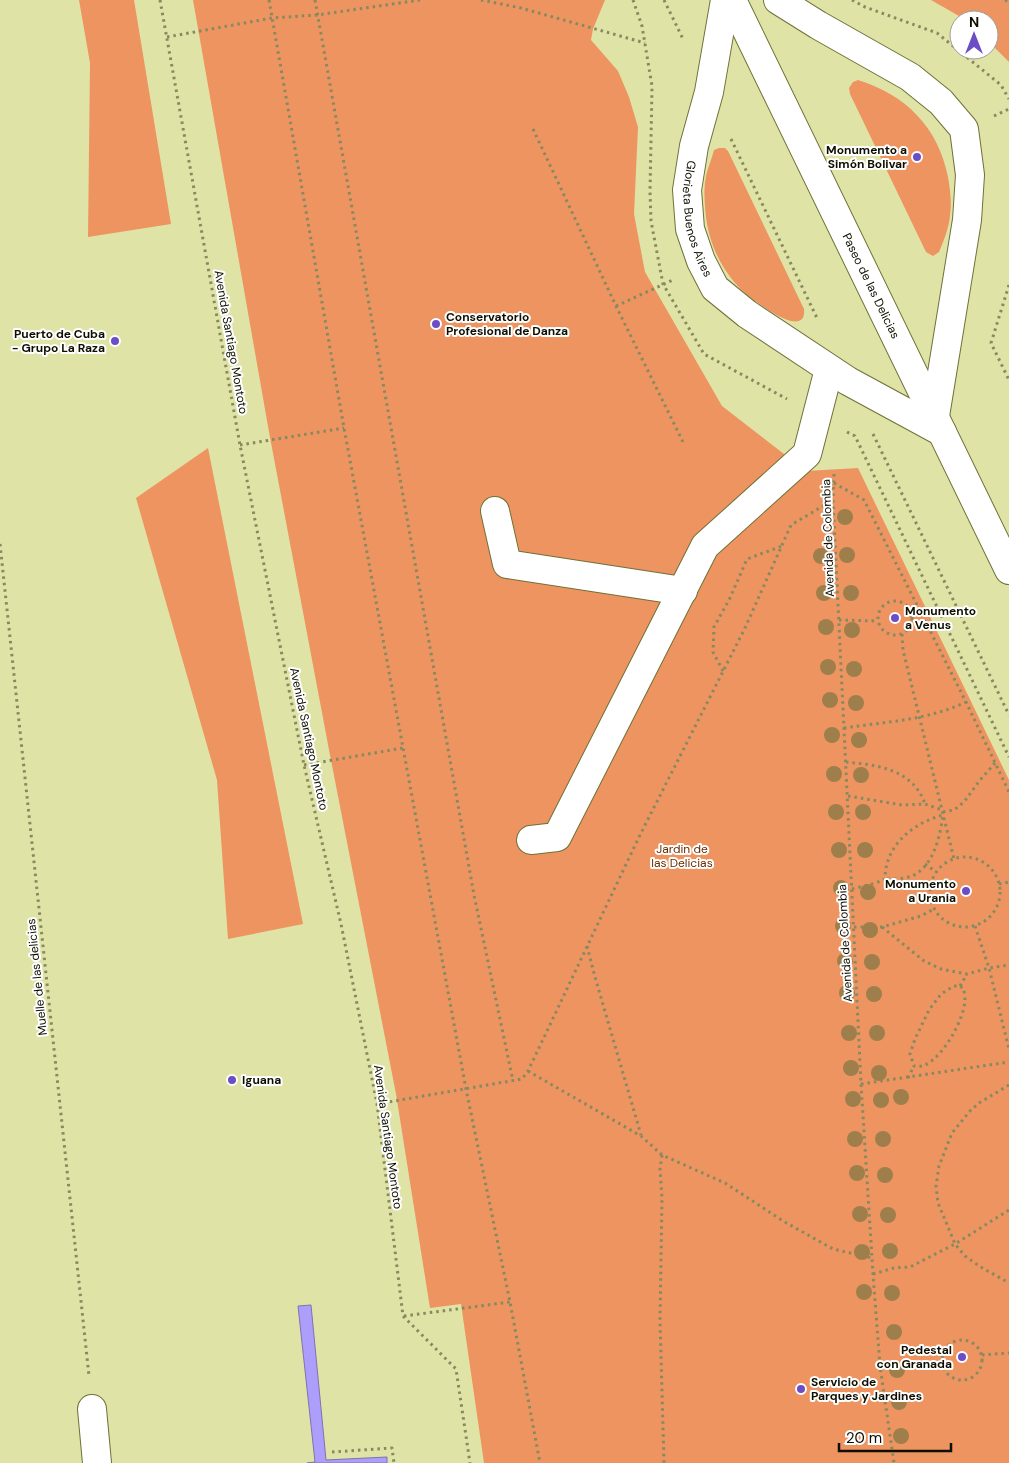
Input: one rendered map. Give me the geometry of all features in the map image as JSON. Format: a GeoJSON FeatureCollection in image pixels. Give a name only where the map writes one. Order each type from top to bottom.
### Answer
{"type":"FeatureCollection","features":[{"type":"Feature","properties":{"kind":"main road","name":"Glorieta Buenos Aires"},"geometry":{"type":"LineString","coordinates":[[725,0],[709,92],[694,146],[687,190],[690,229],[701,260],[715,288],[747,314],[848,381],[938,424]]}},
{"type":"Feature","properties":{"kind":"main road","name":"Paseo de las Delicias"},"geometry":{"type":"LineString","coordinates":[[732,0],[1009,570]]}},
{"type":"Feature","properties":{"kind":"main road"},"geometry":{"type":"LineString","coordinates":[[778,0],[910,77],[941,102],[964,129],[970,175],[967,220],[938,424]]}},
{"type":"Feature","properties":{"kind":"main road"},"geometry":{"type":"LineString","coordinates":[[531,840],[558,837],[705,546],[807,454],[829,369]]}},
{"type":"Feature","properties":{"kind":"main road"},"geometry":{"type":"LineString","coordinates":[[495,511],[506,564],[683,591]]}},
{"type":"Feature","properties":{"kind":"main road"},"geometry":{"type":"LineString","coordinates":[[92,1409],[97,1463]]}},
{"type":"Feature","properties":{"kind":"path","name":"Avenida Santiago Montoto"},"geometry":{"type":"LineString","coordinates":[[160,0],[240,445],[304,765],[341,924],[377,1104],[403,1316]]}},
{"type":"Feature","properties":{"kind":"path"},"geometry":{"type":"LineString","coordinates":[[269,0],[344,428],[466,1089],[510,1302],[540,1463]]}},
{"type":"Feature","properties":{"kind":"path"},"geometry":{"type":"LineString","coordinates":[[314,0],[474,895],[512,1081]]}},
{"type":"Feature","properties":{"kind":"path"},"geometry":{"type":"LineString","coordinates":[[166,37],[272,18],[317,15],[420,0]]}},
{"type":"Feature","properties":{"kind":"path"},"geometry":{"type":"LineString","coordinates":[[481,0],[520,8],[645,44]]}},
{"type":"Feature","properties":{"kind":"path"},"geometry":{"type":"LineString","coordinates":[[664,0],[685,44]]}},
{"type":"Feature","properties":{"kind":"path"},"geometry":{"type":"LineString","coordinates":[[852,0],[937,33],[1001,85],[1009,99]]}},
{"type":"Feature","properties":{"kind":"path"},"geometry":{"type":"LineString","coordinates":[[1005,0],[1009,2]]}},
{"type":"Feature","properties":{"kind":"path"},"geometry":{"type":"LineString","coordinates":[[533,129],[616,306],[684,444]]}},
{"type":"Feature","properties":{"kind":"path"},"geometry":{"type":"LineString","coordinates":[[731,138],[821,327]]}},
{"type":"Feature","properties":{"kind":"path"},"geometry":{"type":"LineString","coordinates":[[616,306],[663,284]]}},
{"type":"Feature","properties":{"kind":"path"},"geometry":{"type":"LineString","coordinates":[[1009,284],[991,343],[1009,380]]}},
{"type":"Feature","properties":{"kind":"path"},"geometry":{"type":"LineString","coordinates":[[240,445],[344,428]]}},
{"type":"Feature","properties":{"kind":"path"},"geometry":{"type":"LineString","coordinates":[[870,428],[1009,715]]}},
{"type":"Feature","properties":{"kind":"path","name":"Avenida de Colombia"},"geometry":{"type":"LineString","coordinates":[[835,470],[833,500],[861,1084],[880,1366],[894,1463]]}},
{"type":"Feature","properties":{"kind":"path"},"geometry":{"type":"LineString","coordinates":[[834,483],[864,500],[966,702],[1009,792]]}},
{"type":"Feature","properties":{"kind":"path"},"geometry":{"type":"LineString","coordinates":[[377,1104],[522,1079],[528,1071],[639,837],[745,628],[791,524],[833,500]]}},
{"type":"Feature","properties":{"kind":"path","name":"Muelle de las delicias"},"geometry":{"type":"LineString","coordinates":[[0,544],[92,1409]]}},
{"type":"Feature","properties":{"kind":"path"},"geometry":{"type":"LineString","coordinates":[[723,672],[713,652],[714,627],[730,598],[747,559],[782,546]]}},
{"type":"Feature","properties":{"kind":"path"},"geometry":{"type":"LineString","coordinates":[[890,601],[902,602],[911,610],[913,620],[908,631],[902,634],[890,635],[882,628],[878,621],[878,613],[881,608],[890,601]]}},
{"type":"Feature","properties":{"kind":"path"},"geometry":{"type":"LineString","coordinates":[[911,610],[918,606]]}},
{"type":"Feature","properties":{"kind":"path"},"geometry":{"type":"LineString","coordinates":[[839,620],[878,621]]}},
{"type":"Feature","properties":{"kind":"path"},"geometry":{"type":"LineString","coordinates":[[902,634],[904,650],[954,859]]}},
{"type":"Feature","properties":{"kind":"path"},"geometry":{"type":"LineString","coordinates":[[844,728],[920,717],[956,707],[966,702]]}},
{"type":"Feature","properties":{"kind":"path"},"geometry":{"type":"LineString","coordinates":[[304,765],[403,748]]}},
{"type":"Feature","properties":{"kind":"path"},"geometry":{"type":"LineString","coordinates":[[846,762],[876,765],[896,772],[916,787],[926,804]]}},
{"type":"Feature","properties":{"kind":"path"},"geometry":{"type":"LineString","coordinates":[[884,879],[884,867],[904,836],[919,824],[943,812],[954,810],[964,802],[995,763]]}},
{"type":"Feature","properties":{"kind":"path"},"geometry":{"type":"LineString","coordinates":[[848,796],[902,805],[926,804],[943,812]]}},
{"type":"Feature","properties":{"kind":"path"},"geometry":{"type":"LineString","coordinates":[[852,889],[884,879],[898,879],[911,876],[921,870],[932,854],[939,837],[943,812]]}},
{"type":"Feature","properties":{"kind":"path"},"geometry":{"type":"LineString","coordinates":[[962,857],[984,862],[998,879],[999,901],[994,912],[975,926],[963,927],[951,924],[941,918],[934,909],[930,897],[930,885],[936,872],[954,859],[962,857]]}},
{"type":"Feature","properties":{"kind":"path"},"geometry":{"type":"LineString","coordinates":[[925,864],[936,872]]}},
{"type":"Feature","properties":{"kind":"path"},"geometry":{"type":"LineString","coordinates":[[999,884],[1009,882]]}},
{"type":"Feature","properties":{"kind":"path"},"geometry":{"type":"LineString","coordinates":[[854,927],[882,927],[921,916],[934,909]]}},
{"type":"Feature","properties":{"kind":"path"},"geometry":{"type":"LineString","coordinates":[[975,926],[989,968],[1009,1049]]}},
{"type":"Feature","properties":{"kind":"path"},"geometry":{"type":"LineString","coordinates":[[882,927],[924,961],[941,969],[967,974],[1009,965]]}},
{"type":"Feature","properties":{"kind":"path"},"geometry":{"type":"LineString","coordinates":[[587,946],[641,1136]]}},
{"type":"Feature","properties":{"kind":"path"},"geometry":{"type":"LineString","coordinates":[[960,986],[967,974]]}},
{"type":"Feature","properties":{"kind":"path"},"geometry":{"type":"LineString","coordinates":[[908,1078],[914,1066],[910,1054],[930,1010],[941,994],[954,986],[960,986],[964,989],[965,1001],[961,1016],[951,1038],[934,1059],[924,1066],[914,1066]]}},
{"type":"Feature","properties":{"kind":"path"},"geometry":{"type":"LineString","coordinates":[[861,1084],[1009,1062]]}},
{"type":"Feature","properties":{"kind":"path"},"geometry":{"type":"LineString","coordinates":[[528,1071],[641,1136],[662,1155],[725,1183],[783,1221],[833,1249],[872,1258]]}},
{"type":"Feature","properties":{"kind":"path"},"geometry":{"type":"LineString","coordinates":[[1009,1085],[979,1103],[966,1115],[952,1133],[939,1166],[936,1186],[938,1203],[955,1244],[965,1256],[1009,1283]]}},
{"type":"Feature","properties":{"kind":"path"},"geometry":{"type":"LineString","coordinates":[[662,1155],[660,1169],[662,1198],[660,1320],[664,1463]]}},
{"type":"Feature","properties":{"kind":"path"},"geometry":{"type":"LineString","coordinates":[[873,1274],[894,1268],[910,1267],[955,1244],[1009,1210]]}},
{"type":"Feature","properties":{"kind":"path"},"geometry":{"type":"LineString","coordinates":[[403,1316],[510,1302]]}},
{"type":"Feature","properties":{"kind":"path"},"geometry":{"type":"LineString","coordinates":[[403,1316],[456,1369],[470,1463]]}},
{"type":"Feature","properties":{"kind":"path"},"geometry":{"type":"LineString","coordinates":[[962,1340],[975,1344],[982,1355],[982,1362],[977,1374],[965,1380],[958,1380],[947,1374],[943,1368],[942,1362],[945,1349],[955,1341],[962,1340]]}},
{"type":"Feature","properties":{"kind":"path"},"geometry":{"type":"LineString","coordinates":[[982,1355],[1009,1353]]}},
{"type":"Feature","properties":{"kind":"path"},"geometry":{"type":"LineString","coordinates":[[880,1366],[942,1362]]}},
{"type":"Feature","properties":{"kind":"path"},"geometry":{"type":"LineString","coordinates":[[332,1452],[392,1448],[394,1463]]}},
{"type":"Feature","properties":{"kind":"green space"},"geometry":{"type":"Polygon","coordinates":[[[79,0],[134,0],[171,224],[88,237],[90,63],[79,0]]]}},
{"type":"Feature","properties":{"kind":"green space","name":"Jardin de las Delicias"},"geometry":{"type":"Polygon","coordinates":[[[193,0],[605,0],[593,29],[591,40],[618,71],[629,97],[638,127],[634,214],[645,272],[722,406],[806,471],[858,468],[1009,780],[1009,1463],[484,1463],[461,1304],[430,1308],[396,1094],[269,432],[193,0]]]}},
{"type":"Feature","properties":{"kind":"green space"},"geometry":{"type":"Polygon","coordinates":[[[931,0],[1009,0],[1009,62],[999,52],[999,10],[949,10],[931,0]]]}},
{"type":"Feature","properties":{"kind":"green space"},"geometry":{"type":"Polygon","coordinates":[[[858,80],[891,94],[917,115],[928,128],[943,159],[948,177],[951,206],[949,225],[939,252],[933,256],[926,252],[850,94],[849,88],[853,82],[858,80]]]}},
{"type":"Feature","properties":{"kind":"green space"},"geometry":{"type":"Polygon","coordinates":[[[725,148],[728,151],[804,309],[803,318],[800,321],[791,321],[783,318],[749,296],[728,275],[714,249],[707,221],[705,180],[714,150],[725,148]]]}},
{"type":"Feature","properties":{"kind":"green space"},"geometry":{"type":"Polygon","coordinates":[[[208,448],[303,924],[228,939],[217,780],[136,498],[208,448]]]}},
{"type":"Feature","properties":{"kind":"shaded area"},"geometry":{"type":"Polygon","coordinates":[[[311,1305],[326,1460],[387,1457],[387,1463],[307,1463],[315,1462],[298,1306],[311,1305]]]}},
{"type":"Feature","properties":{"kind":"place","name":"Monumento a Simón Bolivar"},"geometry":{"type":"Point","coordinates":[917,157]}},
{"type":"Feature","properties":{"kind":"place","name":"Conservatorio Profesional de Danza"},"geometry":{"type":"Point","coordinates":[436,324]}},
{"type":"Feature","properties":{"kind":"place","name":"Puerto de Cuba - Grupo La Raza"},"geometry":{"type":"Point","coordinates":[115,341]}},
{"type":"Feature","properties":{"kind":"place","name":"Monumento a Venus"},"geometry":{"type":"Point","coordinates":[895,618]}},
{"type":"Feature","properties":{"kind":"place","name":"Monumento a Urania"},"geometry":{"type":"Point","coordinates":[966,891]}},
{"type":"Feature","properties":{"kind":"place","name":"Iguana"},"geometry":{"type":"Point","coordinates":[232,1080]}},
{"type":"Feature","properties":{"kind":"place","name":"Pedestal con Granada"},"geometry":{"type":"Point","coordinates":[962,1357]}},
{"type":"Feature","properties":{"kind":"place","name":"Servicio de Parques y Jardines"},"geometry":{"type":"Point","coordinates":[801,1389]}}]}
